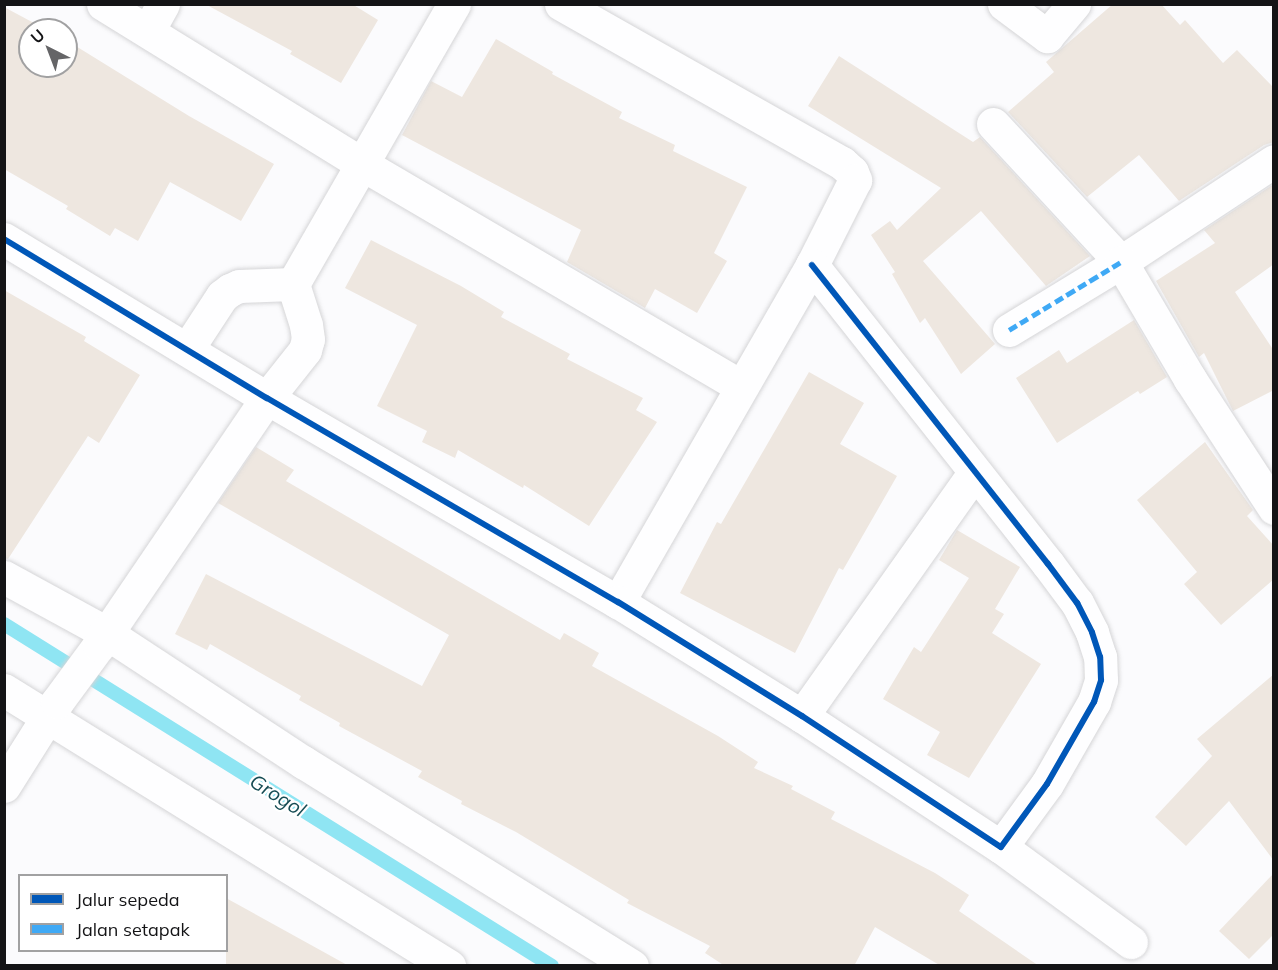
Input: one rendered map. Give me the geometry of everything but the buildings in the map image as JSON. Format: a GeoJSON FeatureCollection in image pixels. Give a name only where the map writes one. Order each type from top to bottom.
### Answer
{"type":"FeatureCollection","features":[{"type":"Feature","properties":{"kind":"street"},"geometry":{"type":"LineString","coordinates":[[103,4],[155,18],[362,164],[741,386]]}},
{"type":"Feature","properties":{"kind":"street"},"geometry":{"type":"LineString","coordinates":[[4,786],[52,710],[267,398],[305,350],[308,339],[293,284],[454,4]]}},
{"type":"Feature","properties":{"kind":"street"},"geometry":{"type":"LineString","coordinates":[[561,4],[842,163],[852,172],[855,180],[853,188],[812,265],[618,602]]}},
{"type":"Feature","properties":{"kind":"street"},"geometry":{"type":"LineString","coordinates":[[1004,4],[1047,36],[1074,4]]}},
{"type":"Feature","properties":{"kind":"street"},"geometry":{"type":"LineString","coordinates":[[993,124],[1121,262],[1190,379],[1274,508]]}},
{"type":"Feature","properties":{"kind":"street"},"geometry":{"type":"LineString","coordinates":[[1009,330],[1121,262],[1274,161]]}},
{"type":"Feature","properties":{"kind":"street"},"geometry":{"type":"LineString","coordinates":[[4,239],[188,348],[267,398],[618,602],[802,716],[1001,847],[1131,942]]}},
{"type":"Feature","properties":{"kind":"street"},"geometry":{"type":"LineString","coordinates":[[812,265],[1077,603],[1092,632],[1100,657],[1101,680],[1094,702],[1047,784],[1001,847]]}},
{"type":"Feature","properties":{"kind":"street"},"geometry":{"type":"LineString","coordinates":[[188,348],[222,296],[230,290],[239,286],[293,284]]}},
{"type":"Feature","properties":{"kind":"street"},"geometry":{"type":"LineString","coordinates":[[802,716],[974,473]]}},
{"type":"Feature","properties":{"kind":"street"},"geometry":{"type":"LineString","coordinates":[[4,578],[632,966]]}},
{"type":"Feature","properties":{"kind":"street"},"geometry":{"type":"LineString","coordinates":[[4,690],[52,710],[449,966]]}},
{"type":"Feature","properties":{"kind":"waterway","name":"Grogol"},"geometry":{"type":"LineString","coordinates":[[4,624],[552,966]]}},
{"type":"Feature","properties":{"kind":"marked path"},"geometry":{"type":"LineString","coordinates":[[1009,330],[1121,262]]}},
{"type":"Feature","properties":{"kind":"cycle path"},"geometry":{"type":"LineString","coordinates":[[4,239],[267,398],[618,602],[802,716],[1001,847],[1047,784],[1094,702],[1101,680],[1100,657],[1092,632],[1077,603],[1048,564],[812,265]]}}]}
